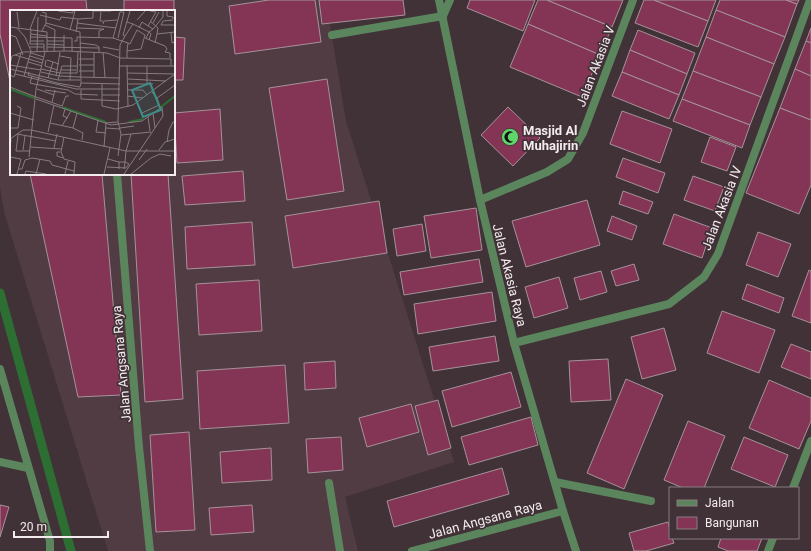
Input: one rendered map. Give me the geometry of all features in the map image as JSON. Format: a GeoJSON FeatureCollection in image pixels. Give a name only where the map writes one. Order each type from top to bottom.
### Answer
{"type":"FeatureCollection","features":[{"type":"Feature","properties":{"kind":"street","name":"Jalan Akasia Raya"},"geometry":{"type":"LineString","coordinates":[[440,0],[480,200],[514,343],[576,551]]}},
{"type":"Feature","properties":{"kind":"street"},"geometry":{"type":"LineString","coordinates":[[332,35],[443,16],[450,0]]}},
{"type":"Feature","properties":{"kind":"street","name":"Jalan Akasia V"},"geometry":{"type":"LineString","coordinates":[[480,200],[547,172],[568,159],[583,133],[633,0]]}},
{"type":"Feature","properties":{"kind":"street","name":"Jalan Akasia IV"},"geometry":{"type":"LineString","coordinates":[[514,343],[670,304],[704,277],[718,254],[810,0]]}},
{"type":"Feature","properties":{"kind":"street","name":"Jalan Angsana Raya"},"geometry":{"type":"LineString","coordinates":[[117,175],[139,447],[150,551]]}},
{"type":"Feature","properties":{"kind":"street"},"geometry":{"type":"LineString","coordinates":[[0,369],[50,541],[50,551]]}},
{"type":"Feature","properties":{"kind":"street"},"geometry":{"type":"LineString","coordinates":[[793,487],[810,445]]}},
{"type":"Feature","properties":{"kind":"street"},"geometry":{"type":"LineString","coordinates":[[0,462],[28,468]]}},
{"type":"Feature","properties":{"kind":"street"},"geometry":{"type":"LineString","coordinates":[[555,482],[651,501]]}},
{"type":"Feature","properties":{"kind":"street"},"geometry":{"type":"LineString","coordinates":[[329,483],[340,551]]}},
{"type":"Feature","properties":{"kind":"street","name":"Jalan Angsana Raya"},"geometry":{"type":"LineString","coordinates":[[412,551],[563,511]]}},
{"type":"Feature","properties":{"kind":"street"},"geometry":{"type":"LineString","coordinates":[[768,551],[773,539]]}},
{"type":"Feature","properties":{"kind":"shaded area"},"geometry":{"type":"Polygon","coordinates":[[[0,0],[326,0],[346,121],[454,462],[345,497],[358,551],[108,551],[4,212],[0,187],[0,0]]]}},
{"type":"Feature","properties":{"kind":"building"},"geometry":{"type":"Polygon","coordinates":[[[0,0],[86,0],[87,10],[10,10],[10,81],[0,34],[0,0]]]}},
{"type":"Feature","properties":{"kind":"building"},"geometry":{"type":"Polygon","coordinates":[[[124,0],[174,0],[174,10],[124,10],[124,0]]]}},
{"type":"Feature","properties":{"kind":"building"},"geometry":{"type":"Polygon","coordinates":[[[269,0],[315,0],[321,42],[235,54],[229,6],[269,0]]]}},
{"type":"Feature","properties":{"kind":"building"},"geometry":{"type":"Polygon","coordinates":[[[319,0],[403,0],[405,15],[322,24],[319,0]]]}},
{"type":"Feature","properties":{"kind":"building"},"geometry":{"type":"Polygon","coordinates":[[[470,0],[535,0],[523,31],[467,8],[470,0]]]}},
{"type":"Feature","properties":{"kind":"building"},"geometry":{"type":"Polygon","coordinates":[[[538,0],[547,0],[612,27],[600,55],[528,24],[538,0]]]}},
{"type":"Feature","properties":{"kind":"building"},"geometry":{"type":"Polygon","coordinates":[[[547,0],[623,0],[612,27],[547,0]]]}},
{"type":"Feature","properties":{"kind":"building"},"geometry":{"type":"Polygon","coordinates":[[[644,0],[654,0],[708,21],[698,47],[635,23],[644,0]]]}},
{"type":"Feature","properties":{"kind":"building"},"geometry":{"type":"Polygon","coordinates":[[[654,0],[716,0],[708,21],[654,0]]]}},
{"type":"Feature","properties":{"kind":"building"},"geometry":{"type":"Polygon","coordinates":[[[720,0],[786,0],[797,4],[785,37],[716,10],[720,0]]]}},
{"type":"Feature","properties":{"kind":"building"},"geometry":{"type":"Polygon","coordinates":[[[786,0],[799,0],[797,4],[786,0]]]}},
{"type":"Feature","properties":{"kind":"building"},"geometry":{"type":"Polygon","coordinates":[[[716,10],[785,37],[774,64],[706,37],[716,10]]]}},
{"type":"Feature","properties":{"kind":"building"},"geometry":{"type":"Polygon","coordinates":[[[528,24],[600,55],[582,97],[510,67],[528,24]]]}},
{"type":"Feature","properties":{"kind":"building"},"geometry":{"type":"Polygon","coordinates":[[[811,28],[811,43],[806,41],[811,28]]]}},
{"type":"Feature","properties":{"kind":"building"},"geometry":{"type":"Polygon","coordinates":[[[638,30],[695,53],[687,74],[630,50],[638,30]]]}},
{"type":"Feature","properties":{"kind":"building"},"geometry":{"type":"Polygon","coordinates":[[[175,37],[185,38],[183,80],[175,80],[175,37]]]}},
{"type":"Feature","properties":{"kind":"building"},"geometry":{"type":"Polygon","coordinates":[[[706,37],[774,64],[761,97],[693,71],[706,37]]]}},
{"type":"Feature","properties":{"kind":"building"},"geometry":{"type":"Polygon","coordinates":[[[806,41],[811,43],[811,76],[795,69],[806,41]]]}},
{"type":"Feature","properties":{"kind":"building"},"geometry":{"type":"Polygon","coordinates":[[[630,50],[687,74],[679,95],[622,72],[630,50]]]}},
{"type":"Feature","properties":{"kind":"building"},"geometry":{"type":"Polygon","coordinates":[[[795,69],[811,76],[811,120],[780,108],[795,69]]]}},
{"type":"Feature","properties":{"kind":"building"},"geometry":{"type":"Polygon","coordinates":[[[693,71],[761,97],[750,125],[682,99],[693,71]]]}},
{"type":"Feature","properties":{"kind":"building"},"geometry":{"type":"Polygon","coordinates":[[[622,72],[679,95],[669,119],[612,96],[622,72]]]}},
{"type":"Feature","properties":{"kind":"building"},"geometry":{"type":"Polygon","coordinates":[[[327,79],[344,191],[287,200],[269,88],[327,79]]]}},
{"type":"Feature","properties":{"kind":"building"},"geometry":{"type":"Polygon","coordinates":[[[682,99],[750,125],[742,148],[673,121],[682,99]]]}},
{"type":"Feature","properties":{"kind":"building","name":"Masjid Al Muhajirin"},"geometry":{"type":"Polygon","coordinates":[[[508,107],[540,138],[513,166],[481,135],[508,107]]]}},
{"type":"Feature","properties":{"kind":"building"},"geometry":{"type":"Polygon","coordinates":[[[780,108],[811,120],[811,185],[799,214],[746,193],[780,108]]]}},
{"type":"Feature","properties":{"kind":"building"},"geometry":{"type":"Polygon","coordinates":[[[220,109],[223,160],[177,163],[175,113],[220,109]]]}},
{"type":"Feature","properties":{"kind":"building"},"geometry":{"type":"Polygon","coordinates":[[[622,111],[672,129],[660,163],[610,144],[622,111]]]}},
{"type":"Feature","properties":{"kind":"building"},"geometry":{"type":"Polygon","coordinates":[[[710,137],[736,147],[727,171],[701,162],[710,137]]]}},
{"type":"Feature","properties":{"kind":"building"},"geometry":{"type":"Polygon","coordinates":[[[623,158],[665,173],[658,193],[616,177],[623,158]]]}},
{"type":"Feature","properties":{"kind":"building"},"geometry":{"type":"Polygon","coordinates":[[[243,171],[245,201],[185,205],[182,176],[243,171]]]}},
{"type":"Feature","properties":{"kind":"building"},"geometry":{"type":"Polygon","coordinates":[[[30,175],[102,175],[121,395],[78,397],[30,175]]]}},
{"type":"Feature","properties":{"kind":"building"},"geometry":{"type":"Polygon","coordinates":[[[131,175],[168,175],[183,399],[145,402],[131,175]]]}},
{"type":"Feature","properties":{"kind":"building"},"geometry":{"type":"Polygon","coordinates":[[[693,176],[724,187],[715,211],[684,200],[693,176]]]}},
{"type":"Feature","properties":{"kind":"building"},"geometry":{"type":"Polygon","coordinates":[[[623,191],[653,202],[648,214],[619,204],[623,191]]]}},
{"type":"Feature","properties":{"kind":"building"},"geometry":{"type":"Polygon","coordinates":[[[587,200],[600,245],[526,267],[512,221],[587,200]]]}},
{"type":"Feature","properties":{"kind":"building"},"geometry":{"type":"Polygon","coordinates":[[[379,201],[387,253],[293,268],[285,216],[379,201]]]}},
{"type":"Feature","properties":{"kind":"building"},"geometry":{"type":"Polygon","coordinates":[[[476,208],[482,250],[431,258],[424,216],[476,208]]]}},
{"type":"Feature","properties":{"kind":"building"},"geometry":{"type":"Polygon","coordinates":[[[674,214],[712,228],[702,258],[663,244],[674,214]]]}},
{"type":"Feature","properties":{"kind":"building"},"geometry":{"type":"Polygon","coordinates":[[[612,216],[637,226],[632,240],[607,231],[612,216]]]}},
{"type":"Feature","properties":{"kind":"building"},"geometry":{"type":"Polygon","coordinates":[[[252,222],[255,265],[187,269],[185,227],[252,222]]]}},
{"type":"Feature","properties":{"kind":"building"},"geometry":{"type":"Polygon","coordinates":[[[422,224],[426,251],[397,256],[393,229],[422,224]]]}},
{"type":"Feature","properties":{"kind":"building"},"geometry":{"type":"Polygon","coordinates":[[[758,232],[791,244],[778,277],[746,265],[758,232]]]}},
{"type":"Feature","properties":{"kind":"building"},"geometry":{"type":"Polygon","coordinates":[[[479,259],[483,282],[404,295],[400,272],[479,259]]]}},
{"type":"Feature","properties":{"kind":"building"},"geometry":{"type":"Polygon","coordinates":[[[634,264],[639,280],[616,286],[611,271],[634,264]]]}},
{"type":"Feature","properties":{"kind":"building"},"geometry":{"type":"Polygon","coordinates":[[[809,270],[811,271],[811,323],[792,316],[809,270]]]}},
{"type":"Feature","properties":{"kind":"building"},"geometry":{"type":"Polygon","coordinates":[[[601,271],[607,292],[580,300],[574,278],[601,271]]]}},
{"type":"Feature","properties":{"kind":"building"},"geometry":{"type":"Polygon","coordinates":[[[559,277],[568,308],[534,318],[525,287],[559,277]]]}},
{"type":"Feature","properties":{"kind":"building"},"geometry":{"type":"Polygon","coordinates":[[[259,280],[262,331],[199,335],[196,284],[259,280]]]}},
{"type":"Feature","properties":{"kind":"building"},"geometry":{"type":"Polygon","coordinates":[[[747,284],[784,298],[779,313],[742,299],[747,284]]]}},
{"type":"Feature","properties":{"kind":"building"},"geometry":{"type":"Polygon","coordinates":[[[492,292],[496,321],[418,334],[414,304],[492,292]]]}},
{"type":"Feature","properties":{"kind":"building"},"geometry":{"type":"Polygon","coordinates":[[[722,311],[775,330],[759,373],[707,353],[722,311]]]}},
{"type":"Feature","properties":{"kind":"building"},"geometry":{"type":"Polygon","coordinates":[[[664,328],[676,370],[642,379],[631,337],[664,328]]]}},
{"type":"Feature","properties":{"kind":"building"},"geometry":{"type":"Polygon","coordinates":[[[495,336],[499,361],[433,371],[429,347],[495,336]]]}},
{"type":"Feature","properties":{"kind":"building"},"geometry":{"type":"Polygon","coordinates":[[[791,344],[811,352],[811,379],[781,367],[791,344]]]}},
{"type":"Feature","properties":{"kind":"building"},"geometry":{"type":"Polygon","coordinates":[[[608,359],[611,400],[571,402],[569,361],[608,359]]]}},
{"type":"Feature","properties":{"kind":"building"},"geometry":{"type":"Polygon","coordinates":[[[335,361],[336,388],[305,390],[304,363],[335,361]]]}},
{"type":"Feature","properties":{"kind":"building"},"geometry":{"type":"Polygon","coordinates":[[[285,365],[289,423],[200,429],[197,371],[285,365]]]}},
{"type":"Feature","properties":{"kind":"building"},"geometry":{"type":"Polygon","coordinates":[[[511,372],[521,407],[452,427],[442,391],[511,372]]]}},
{"type":"Feature","properties":{"kind":"building"},"geometry":{"type":"Polygon","coordinates":[[[626,379],[663,395],[624,489],[587,473],[626,379]]]}},
{"type":"Feature","properties":{"kind":"building"},"geometry":{"type":"Polygon","coordinates":[[[769,380],[811,398],[811,421],[799,449],[749,428],[769,380]]]}},
{"type":"Feature","properties":{"kind":"building"},"geometry":{"type":"Polygon","coordinates":[[[438,400],[451,448],[428,455],[415,406],[438,400]]]}},
{"type":"Feature","properties":{"kind":"building"},"geometry":{"type":"Polygon","coordinates":[[[411,404],[419,432],[367,447],[359,418],[411,404]]]}},
{"type":"Feature","properties":{"kind":"building"},"geometry":{"type":"Polygon","coordinates":[[[531,417],[538,445],[469,465],[461,437],[531,417]]]}},
{"type":"Feature","properties":{"kind":"building"},"geometry":{"type":"Polygon","coordinates":[[[688,421],[725,436],[704,487],[681,487],[664,480],[688,421]]]}},
{"type":"Feature","properties":{"kind":"building"},"geometry":{"type":"Polygon","coordinates":[[[189,432],[195,530],[156,532],[150,435],[189,432]]]}},
{"type":"Feature","properties":{"kind":"building"},"geometry":{"type":"Polygon","coordinates":[[[341,437],[343,470],[308,473],[306,439],[341,437]]]}},
{"type":"Feature","properties":{"kind":"building"},"geometry":{"type":"Polygon","coordinates":[[[744,437],[788,455],[775,487],[731,469],[744,437]]]}},
{"type":"Feature","properties":{"kind":"building"},"geometry":{"type":"Polygon","coordinates":[[[271,448],[272,480],[222,483],[220,452],[271,448]]]}},
{"type":"Feature","properties":{"kind":"building"},"geometry":{"type":"Polygon","coordinates":[[[502,468],[509,494],[394,527],[387,501],[502,468]]]}},
{"type":"Feature","properties":{"kind":"building"},"geometry":{"type":"Polygon","coordinates":[[[0,505],[9,507],[0,537],[0,505]]]}},
{"type":"Feature","properties":{"kind":"building"},"geometry":{"type":"Polygon","coordinates":[[[252,505],[254,532],[211,535],[209,508],[252,505]]]}},
{"type":"Feature","properties":{"kind":"building"},"geometry":{"type":"Polygon","coordinates":[[[668,522],[669,539],[672,539],[674,543],[646,551],[634,551],[629,533],[668,522]]]}},
{"type":"Feature","properties":{"kind":"building"},"geometry":{"type":"Polygon","coordinates":[[[721,539],[762,539],[757,551],[728,551],[718,547],[721,539]]]}},
{"type":"Feature","properties":{"kind":"waterway"},"geometry":{"type":"LineString","coordinates":[[0,293],[71,551]]}},
{"type":"Feature","properties":{"kind":"place","name":"Masjid Al Muhajirin"},"geometry":{"type":"Point","coordinates":[510,137]}}]}
